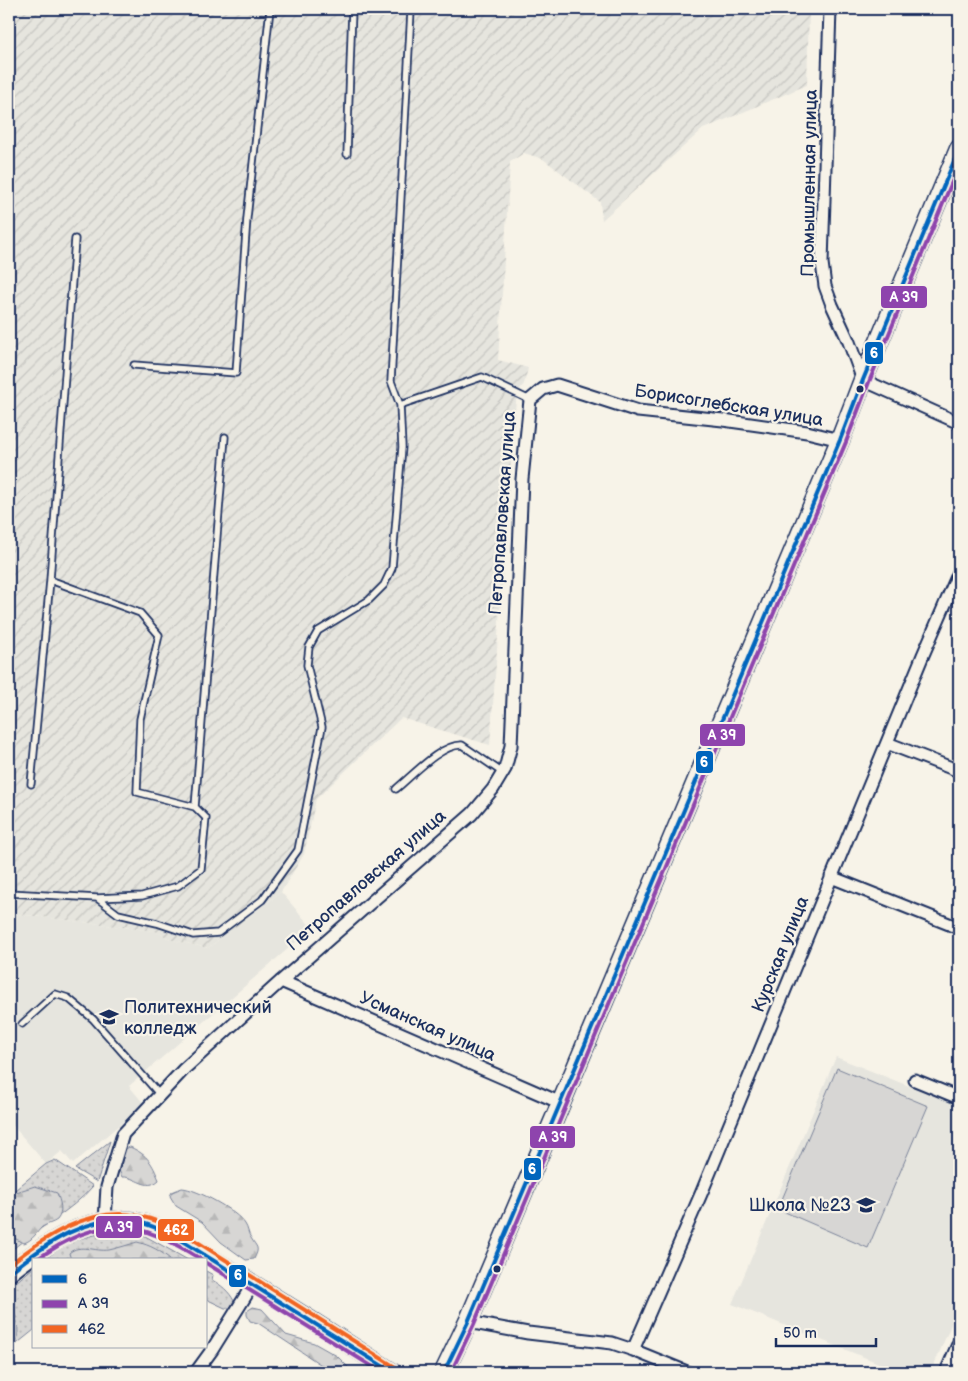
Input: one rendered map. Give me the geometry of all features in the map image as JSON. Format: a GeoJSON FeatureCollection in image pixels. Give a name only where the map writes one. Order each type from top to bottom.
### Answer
{"type":"FeatureCollection","features":[{"type":"Feature","properties":{"kind":"main road"},"geometry":{"type":"LineString","coordinates":[[444,1372],[468,1322],[561,1103],[840,440],[959,149]]}},
{"type":"Feature","properties":{"kind":"main road"},"geometry":{"type":"LineString","coordinates":[[9,1273],[38,1250],[65,1234],[84,1226],[104,1221],[138,1221],[153,1226],[253,1284],[392,1372]]}},
{"type":"Feature","properties":{"kind":"street","name":"Промышленная улица"},"geometry":{"type":"LineString","coordinates":[[830,9],[822,264],[825,286],[863,380]]}},
{"type":"Feature","properties":{"kind":"street"},"geometry":{"type":"LineString","coordinates":[[863,380],[959,423]]}},
{"type":"Feature","properties":{"kind":"street","name":"Борисоглебская улица"},"geometry":{"type":"LineString","coordinates":[[530,400],[543,389],[557,385],[638,411],[723,420],[807,432],[840,440]]}},
{"type":"Feature","properties":{"kind":"street","name":"Петропавловская улица"},"geometry":{"type":"LineString","coordinates":[[104,1221],[106,1187],[123,1134],[184,1069],[281,981],[472,814],[493,789],[503,773],[511,746],[522,480],[530,400]]}},
{"type":"Feature","properties":{"kind":"street","name":"Курская улица"},"geometry":{"type":"LineString","coordinates":[[633,1350],[701,1194],[831,877],[959,573]]}},
{"type":"Feature","properties":{"kind":"street"},"geometry":{"type":"LineString","coordinates":[[887,743],[959,771]]}},
{"type":"Feature","properties":{"kind":"street"},"geometry":{"type":"LineString","coordinates":[[831,877],[959,928]]}},
{"type":"Feature","properties":{"kind":"street","name":"Усманская улица"},"geometry":{"type":"LineString","coordinates":[[281,981],[561,1103]]}},
{"type":"Feature","properties":{"kind":"street"},"geometry":{"type":"LineString","coordinates":[[916,1080],[959,1098]]}},
{"type":"Feature","properties":{"kind":"street"},"geometry":{"type":"LineString","coordinates":[[196,1372],[253,1284]]}},
{"type":"Feature","properties":{"kind":"street"},"geometry":{"type":"LineString","coordinates":[[468,1322],[528,1333],[591,1340],[633,1350],[688,1372]]}},
{"type":"Feature","properties":{"kind":"street"},"geometry":{"type":"LineString","coordinates":[[946,1372],[959,1342]]}},
{"type":"Feature","properties":{"kind":"lane"},"geometry":{"type":"LineString","coordinates":[[134,365],[236,373],[247,218],[270,9]]}},
{"type":"Feature","properties":{"kind":"lane"},"geometry":{"type":"LineString","coordinates":[[347,154],[352,9]]}},
{"type":"Feature","properties":{"kind":"lane"},"geometry":{"type":"LineString","coordinates":[[97,898],[118,914],[157,923],[193,935],[218,933],[262,900],[298,850],[322,727],[307,666],[309,647],[318,632],[368,600],[384,585],[392,568],[402,447],[400,406],[391,381],[411,11],[409,9]]}},
{"type":"Feature","properties":{"kind":"lane"},"geometry":{"type":"LineString","coordinates":[[32,784],[50,580],[75,239]]}},
{"type":"Feature","properties":{"kind":"lane"},"geometry":{"type":"LineString","coordinates":[[400,406],[482,377],[530,400]]}},
{"type":"Feature","properties":{"kind":"lane"},"geometry":{"type":"LineString","coordinates":[[195,807],[225,437]]}},
{"type":"Feature","properties":{"kind":"lane"},"geometry":{"type":"LineString","coordinates":[[9,893],[97,898],[142,896],[178,886],[201,869],[206,818],[195,807],[137,792],[140,719],[159,635],[140,613],[50,580]]}},
{"type":"Feature","properties":{"kind":"lane"},"geometry":{"type":"LineString","coordinates":[[396,789],[437,755],[455,745],[462,745],[503,773]]}},
{"type":"Feature","properties":{"kind":"lane"},"geometry":{"type":"LineString","coordinates":[[22,1024],[55,994],[68,998],[93,1019],[160,1095]]}},
{"type":"Feature","properties":{"kind":"shaded area"},"geometry":{"type":"Polygon","coordinates":[[[9,9],[809,9],[807,85],[703,129],[602,220],[600,202],[543,159],[524,153],[510,162],[498,360],[528,368],[524,384],[517,393],[514,418],[490,745],[401,718],[316,799],[304,854],[281,892],[208,948],[172,940],[155,931],[9,913],[9,9]]]}},
{"type":"Feature","properties":{"kind":"shaded area","name":"Политехнический колледж"},"geometry":{"type":"Polygon","coordinates":[[[281,892],[312,928],[129,1086],[144,1104],[73,1164],[62,1151],[46,1164],[9,1121],[9,913],[155,931],[172,940],[208,948],[281,892]]]}},
{"type":"Feature","properties":{"kind":"shaded area","name":"Школа №23"},"geometry":{"type":"Polygon","coordinates":[[[836,1057],[959,1106],[959,1306],[931,1372],[901,1372],[732,1304],[836,1057]]]}},
{"type":"Feature","properties":{"kind":"green space"},"geometry":{"type":"Polygon","coordinates":[[[837,1068],[928,1106],[868,1248],[778,1209],[837,1068]]]}},
{"type":"Feature","properties":{"kind":"green space"},"geometry":{"type":"Polygon","coordinates":[[[110,1141],[97,1182],[75,1169],[110,1141]]]}},
{"type":"Feature","properties":{"kind":"green space"},"geometry":{"type":"Polygon","coordinates":[[[130,1147],[149,1160],[159,1180],[154,1183],[145,1184],[122,1177],[118,1168],[122,1150],[130,1147]]]}},
{"type":"Feature","properties":{"kind":"green space"},"geometry":{"type":"Polygon","coordinates":[[[55,1160],[93,1186],[75,1204],[9,1252],[9,1195],[46,1164],[55,1160]]]}},
{"type":"Feature","properties":{"kind":"green space"},"geometry":{"type":"Polygon","coordinates":[[[35,1186],[57,1193],[61,1206],[59,1217],[57,1220],[42,1227],[27,1242],[24,1243],[14,1238],[9,1238],[9,1195],[35,1186]]]}},
{"type":"Feature","properties":{"kind":"green space"},"geometry":{"type":"Polygon","coordinates":[[[182,1188],[206,1196],[226,1207],[241,1219],[257,1248],[254,1259],[246,1260],[221,1242],[202,1222],[176,1206],[170,1196],[172,1192],[182,1188]]]}},
{"type":"Feature","properties":{"kind":"green space"},"geometry":{"type":"Polygon","coordinates":[[[130,1230],[138,1232],[184,1258],[136,1258],[127,1253],[121,1258],[47,1258],[75,1241],[105,1233],[130,1230]]]}},
{"type":"Feature","properties":{"kind":"green space"},"geometry":{"type":"Polygon","coordinates":[[[137,1242],[155,1249],[168,1258],[70,1258],[69,1253],[83,1248],[109,1250],[137,1242]]]}},
{"type":"Feature","properties":{"kind":"green space"},"geometry":{"type":"Polygon","coordinates":[[[32,1269],[32,1332],[9,1350],[9,1288],[32,1269]]]}},
{"type":"Feature","properties":{"kind":"green space"},"geometry":{"type":"Polygon","coordinates":[[[208,1272],[213,1275],[212,1280],[219,1284],[234,1301],[230,1308],[225,1308],[208,1300],[208,1272]]]}},
{"type":"Feature","properties":{"kind":"green space"},"geometry":{"type":"Polygon","coordinates":[[[9,1307],[16,1318],[18,1332],[17,1341],[9,1348],[9,1307]]]}},
{"type":"Feature","properties":{"kind":"green space"},"geometry":{"type":"Polygon","coordinates":[[[253,1307],[262,1309],[286,1335],[314,1343],[337,1356],[348,1367],[347,1372],[332,1372],[258,1323],[250,1321],[247,1311],[253,1307]]]}},
{"type":"Feature","properties":{"kind":"transit line","name":"6"},"geometry":{"type":"LineString","coordinates":[[444,1372],[468,1322],[840,440],[959,149]]}},
{"type":"Feature","properties":{"kind":"transit line"},"geometry":{"type":"LineString","coordinates":[[451,1372],[474,1324],[846,442],[959,165]]}},
{"type":"Feature","properties":{"kind":"transit line","name":"462"},"geometry":{"type":"LineString","coordinates":[[9,1265],[37,1244],[69,1226],[85,1220],[120,1214],[145,1217],[191,1238],[395,1367]]}},
{"type":"Feature","properties":{"kind":"transit line","name":"6"},"geometry":{"type":"LineString","coordinates":[[9,1273],[53,1242],[85,1226],[103,1221],[138,1222],[170,1234],[392,1372]]}},
{"type":"Feature","properties":{"kind":"transit line"},"geometry":{"type":"LineString","coordinates":[[39,1258],[59,1245],[80,1235],[100,1229],[119,1227],[138,1229],[158,1236],[199,1258]]}},
{"type":"Feature","properties":{"kind":"transit line"},"geometry":{"type":"LineString","coordinates":[[208,1264],[381,1372]]}},
{"type":"Feature","properties":{"kind":"place","name":"Политехнический колледж"},"geometry":{"type":"Point","coordinates":[109,1017]}},
{"type":"Feature","properties":{"kind":"place","name":"Школа №23"},"geometry":{"type":"Point","coordinates":[866,1205]}}]}
